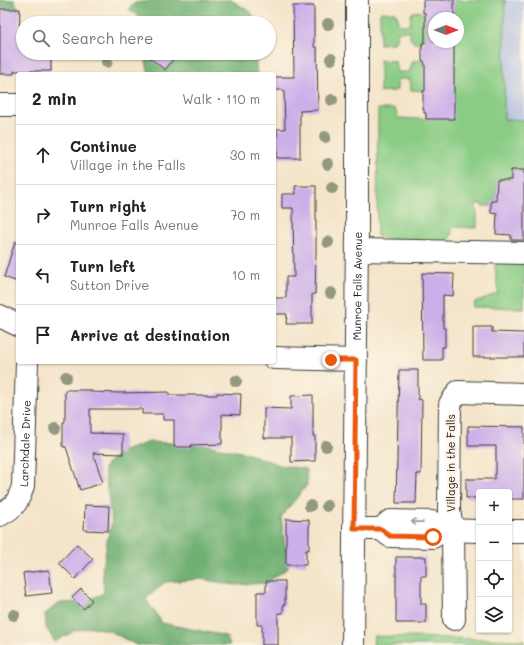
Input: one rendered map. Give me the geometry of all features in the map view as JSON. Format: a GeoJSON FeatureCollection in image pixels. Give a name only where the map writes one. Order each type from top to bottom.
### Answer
{"type":"FeatureCollection","features":[{"type":"Feature","properties":{"kind":"street","name":"Munroe Falls Avenue"},"geometry":{"type":"LineString","coordinates":[[353,645],[357,250],[357,0]]}},
{"type":"Feature","properties":{"kind":"street"},"geometry":{"type":"LineString","coordinates":[[0,106],[16,105]]}},
{"type":"Feature","properties":{"kind":"street"},"geometry":{"type":"LineString","coordinates":[[357,250],[524,253]]}},
{"type":"Feature","properties":{"kind":"street"},"geometry":{"type":"LineString","coordinates":[[0,316],[16,324]]}},
{"type":"Feature","properties":{"kind":"street"},"geometry":{"type":"LineString","coordinates":[[276,358],[356,360]]}},
{"type":"Feature","properties":{"kind":"street","name":"Larchdale Drive"},"geometry":{"type":"LineString","coordinates":[[0,515],[21,504],[23,486],[27,364]]}},
{"type":"Feature","properties":{"kind":"street","name":"Village in the Falls"},"geometry":{"type":"LineString","coordinates":[[454,619],[448,530],[450,404],[458,392],[524,394]]}},
{"type":"Feature","properties":{"kind":"street"},"geometry":{"type":"LineString","coordinates":[[354,529],[381,529],[390,536],[398,537],[433,537],[448,530],[476,531]]}},
{"type":"Feature","properties":{"kind":"street"},"geometry":{"type":"LineString","coordinates":[[512,531],[524,531]]}},
{"type":"Feature","properties":{"kind":"shaded area"},"geometry":{"type":"Polygon","coordinates":[[[505,0],[524,0],[524,120],[504,120],[505,0]]]}},
{"type":"Feature","properties":{"kind":"green space"},"geometry":{"type":"Polygon","coordinates":[[[0,0],[14,0],[19,9],[0,30],[0,0]]]}},
{"type":"Feature","properties":{"kind":"green space"},"geometry":{"type":"Polygon","coordinates":[[[157,0],[231,0],[251,12],[253,16],[137,16],[128,9],[135,3],[157,0]]]}},
{"type":"Feature","properties":{"kind":"green space"},"geometry":{"type":"Polygon","coordinates":[[[454,0],[505,0],[504,119],[524,120],[524,170],[511,170],[511,180],[497,180],[496,201],[491,201],[491,206],[476,204],[477,228],[452,227],[451,235],[447,242],[390,240],[377,236],[378,109],[395,109],[398,118],[426,119],[427,87],[425,87],[425,91],[411,90],[410,79],[397,79],[397,90],[380,92],[380,60],[395,61],[397,72],[409,72],[413,61],[421,60],[424,65],[426,65],[447,48],[464,48],[464,12],[454,12],[454,0]]]}},
{"type":"Feature","properties":{"kind":"green space"},"geometry":{"type":"Polygon","coordinates":[[[419,11],[426,16],[427,39],[422,40],[420,43],[414,43],[410,38],[410,31],[398,31],[394,43],[380,44],[380,12],[395,12],[398,18],[398,25],[410,25],[411,15],[413,12],[419,11]]]}},
{"type":"Feature","properties":{"kind":"green space"},"geometry":{"type":"Polygon","coordinates":[[[146,60],[256,60],[257,72],[149,72],[146,60]]]}},
{"type":"Feature","properties":{"kind":"green space"},"geometry":{"type":"Polygon","coordinates":[[[494,257],[524,264],[524,308],[473,307],[475,302],[498,293],[494,257]]]}},
{"type":"Feature","properties":{"kind":"green space"},"geometry":{"type":"Polygon","coordinates":[[[149,442],[200,444],[246,453],[280,465],[306,469],[307,485],[281,517],[288,568],[266,583],[234,585],[201,579],[165,582],[146,599],[162,623],[226,636],[230,645],[136,645],[110,631],[92,627],[74,631],[55,642],[46,628],[45,614],[60,603],[84,602],[104,593],[102,566],[112,522],[104,468],[118,453],[149,442]]]}},
{"type":"Feature","properties":{"kind":"green space"},"geometry":{"type":"Polygon","coordinates":[[[374,636],[524,640],[524,645],[373,645],[374,636]]]}},
{"type":"Feature","properties":{"kind":"building"},"geometry":{"type":"Polygon","coordinates":[[[423,0],[454,0],[454,12],[428,12],[428,48],[454,48],[454,119],[426,119],[426,113],[424,113],[423,91],[425,91],[425,65],[424,61],[422,61],[422,43],[424,43],[425,39],[425,13],[423,13],[423,0]]]}},
{"type":"Feature","properties":{"kind":"building"},"geometry":{"type":"Polygon","coordinates":[[[293,6],[314,6],[314,47],[317,47],[318,110],[300,111],[300,158],[277,158],[277,129],[285,129],[284,90],[276,90],[276,77],[294,77],[293,6]]]}},
{"type":"Feature","properties":{"kind":"building"},"geometry":{"type":"Polygon","coordinates":[[[0,9],[20,9],[20,16],[16,16],[16,60],[51,60],[51,71],[14,71],[14,74],[0,74],[0,9]]]}},
{"type":"Feature","properties":{"kind":"building"},"geometry":{"type":"Polygon","coordinates":[[[153,60],[173,60],[165,70],[153,60]]]}},
{"type":"Feature","properties":{"kind":"building"},"geometry":{"type":"Polygon","coordinates":[[[511,170],[524,170],[524,240],[511,240],[511,235],[496,234],[497,214],[491,213],[491,201],[496,201],[497,180],[511,180],[511,170]]]}},
{"type":"Feature","properties":{"kind":"building"},"geometry":{"type":"Polygon","coordinates":[[[295,186],[316,186],[315,294],[312,294],[312,324],[286,324],[287,314],[276,314],[276,298],[286,298],[286,277],[294,277],[293,208],[282,208],[282,194],[296,194],[295,186]]]}},
{"type":"Feature","properties":{"kind":"building"},"geometry":{"type":"Polygon","coordinates":[[[15,242],[16,242],[16,281],[4,277],[15,242]]]}},
{"type":"Feature","properties":{"kind":"building"},"geometry":{"type":"Polygon","coordinates":[[[422,273],[454,274],[453,296],[443,295],[443,328],[445,328],[445,347],[442,347],[442,360],[423,360],[422,273]]]}},
{"type":"Feature","properties":{"kind":"building"},"geometry":{"type":"Polygon","coordinates":[[[473,327],[492,327],[492,332],[524,333],[524,357],[473,357],[473,327]]]}},
{"type":"Feature","properties":{"kind":"building"},"geometry":{"type":"Polygon","coordinates":[[[399,370],[418,370],[418,399],[422,400],[421,474],[417,474],[416,503],[396,503],[399,370]]]}},
{"type":"Feature","properties":{"kind":"building"},"geometry":{"type":"Polygon","coordinates":[[[65,390],[91,390],[91,392],[119,393],[169,392],[169,395],[217,395],[217,393],[241,394],[240,415],[222,414],[222,444],[174,447],[174,420],[163,420],[163,414],[142,414],[142,409],[90,409],[90,433],[123,434],[123,454],[93,453],[103,483],[80,490],[66,447],[63,447],[65,390]]]}},
{"type":"Feature","properties":{"kind":"building"},"geometry":{"type":"Polygon","coordinates":[[[313,395],[313,436],[315,436],[315,461],[291,462],[291,438],[264,438],[264,408],[291,409],[291,396],[313,395]]]}},
{"type":"Feature","properties":{"kind":"building"},"geometry":{"type":"Polygon","coordinates":[[[468,426],[524,427],[524,499],[512,499],[512,489],[476,489],[476,498],[466,498],[466,479],[495,479],[496,474],[496,446],[468,446],[468,426]]]}},
{"type":"Feature","properties":{"kind":"building"},"geometry":{"type":"Polygon","coordinates":[[[85,505],[109,506],[108,531],[84,530],[85,505]]]}},
{"type":"Feature","properties":{"kind":"building"},"geometry":{"type":"Polygon","coordinates":[[[286,519],[309,520],[309,550],[306,550],[306,565],[286,565],[286,519]]]}},
{"type":"Feature","properties":{"kind":"building"},"geometry":{"type":"Polygon","coordinates":[[[77,544],[93,559],[75,579],[59,563],[77,544]]]}},
{"type":"Feature","properties":{"kind":"building"},"geometry":{"type":"Polygon","coordinates":[[[396,557],[426,557],[426,576],[421,576],[421,604],[426,604],[426,623],[396,623],[396,557]]]}},
{"type":"Feature","properties":{"kind":"building"},"geometry":{"type":"Polygon","coordinates":[[[49,570],[52,593],[26,596],[23,573],[49,570]]]}},
{"type":"Feature","properties":{"kind":"building"},"geometry":{"type":"Polygon","coordinates":[[[266,581],[285,581],[285,605],[283,605],[283,613],[278,613],[278,645],[262,645],[262,625],[257,625],[257,592],[266,592],[266,581]]]}},
{"type":"Feature","properties":{"kind":"building"},"geometry":{"type":"Polygon","coordinates":[[[81,589],[92,600],[84,609],[72,598],[81,589]]]}},
{"type":"Feature","properties":{"kind":"route"},"geometry":{"type":"LineString","coordinates":[[331,360],[356,360],[354,529],[381,529],[390,536],[433,537]]}}]}
